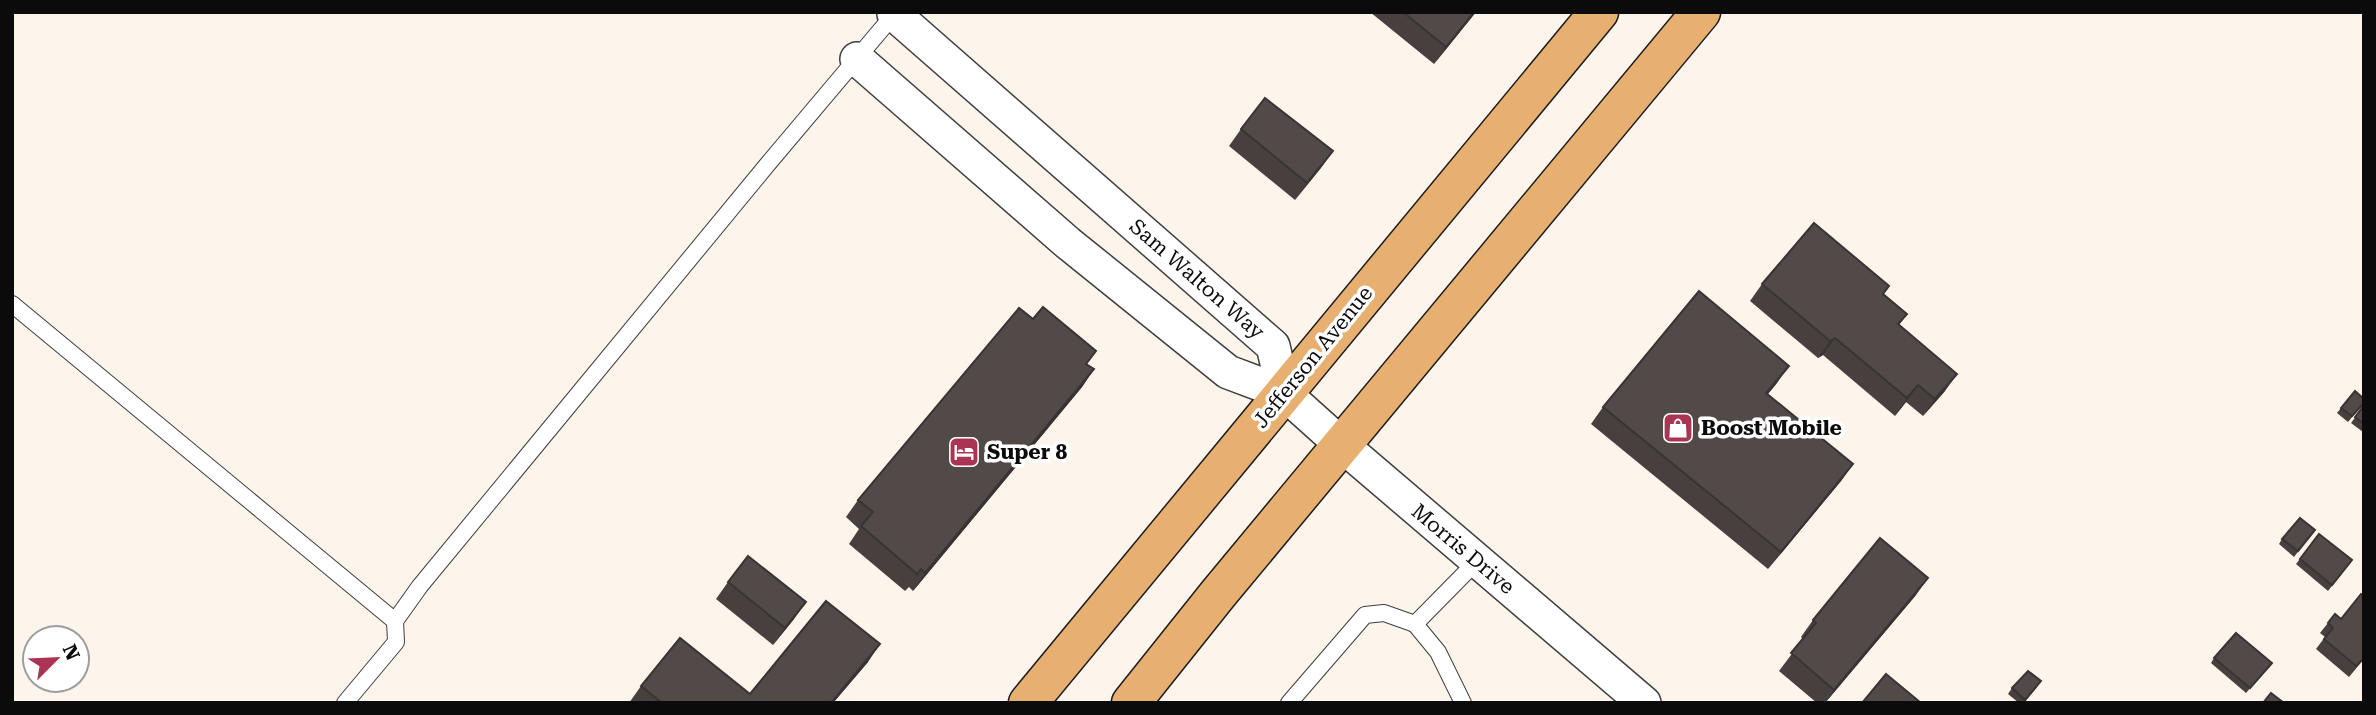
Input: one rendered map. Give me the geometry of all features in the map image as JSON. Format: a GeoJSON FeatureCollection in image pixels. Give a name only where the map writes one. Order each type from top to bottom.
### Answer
{"type":"FeatureCollection","features":[{"type":"Feature","properties":{"kind":"main road","name":"Jefferson Avenue"},"geometry":{"type":"LineString","coordinates":[[1027,703],[1599,12]]}},
{"type":"Feature","properties":{"kind":"main road"},"geometry":{"type":"LineString","coordinates":[[1139,700],[1218,594],[1701,12]]}},
{"type":"Feature","properties":{"kind":"street","name":"Sam Walton Way"},"geometry":{"type":"LineString","coordinates":[[895,13],[1273,345],[1284,393]]}},
{"type":"Feature","properties":{"kind":"street"},"geometry":{"type":"LineString","coordinates":[[857,59],[1069,243],[1228,372],[1284,393]]}},
{"type":"Feature","properties":{"kind":"street","name":"Morris Drive"},"geometry":{"type":"LineString","coordinates":[[1284,393],[1631,698]]}},
{"type":"Feature","properties":{"kind":"lane"},"geometry":{"type":"LineString","coordinates":[[345,703],[396,642],[395,621],[420,586],[895,13]]}},
{"type":"Feature","properties":{"kind":"lane"},"geometry":{"type":"LineString","coordinates":[[12,304],[395,621]]}},
{"type":"Feature","properties":{"kind":"lane"},"geometry":{"type":"LineString","coordinates":[[1415,624],[1477,561]]}},
{"type":"Feature","properties":{"kind":"lane"},"geometry":{"type":"LineString","coordinates":[[1289,703],[1365,615],[1384,613],[1415,624],[1438,652],[1463,703]]}},
{"type":"Feature","properties":{"kind":"building"},"geometry":{"type":"Polygon","coordinates":[[[1403,12],[1474,12],[1446,47],[1403,12]]]}},
{"type":"Feature","properties":{"kind":"building"},"geometry":{"type":"Polygon","coordinates":[[[1265,98],[1333,151],[1307,183],[1241,129],[1265,98]]]}},
{"type":"Feature","properties":{"kind":"building"},"geometry":{"type":"Polygon","coordinates":[[[1814,223],[1889,286],[1883,294],[1907,314],[1898,324],[1957,374],[1935,399],[1918,385],[1907,398],[1835,338],[1830,341],[1762,284],[1814,223]]]}},
{"type":"Feature","properties":{"kind":"building"},"geometry":{"type":"Polygon","coordinates":[[[1699,291],[1789,366],[1766,393],[1853,464],[1781,552],[1603,407],[1699,291]]]}},
{"type":"Feature","properties":{"kind":"building","name":"Super 8"},"geometry":{"type":"Polygon","coordinates":[[[1043,307],[1096,351],[1086,364],[1094,369],[925,573],[921,569],[917,574],[861,526],[873,512],[858,500],[1019,308],[1033,319],[1043,307]]]}},
{"type":"Feature","properties":{"kind":"building"},"geometry":{"type":"Polygon","coordinates":[[[2355,391],[2364,399],[2364,403],[2352,416],[2341,408],[2355,391]]]}},
{"type":"Feature","properties":{"kind":"building"},"geometry":{"type":"Polygon","coordinates":[[[2364,409],[2364,424],[2355,417],[2364,409]]]}},
{"type":"Feature","properties":{"kind":"building"},"geometry":{"type":"Polygon","coordinates":[[[2300,518],[2315,530],[2298,551],[2282,539],[2300,518]]]}},
{"type":"Feature","properties":{"kind":"building"},"geometry":{"type":"Polygon","coordinates":[[[2319,534],[2352,560],[2332,585],[2300,559],[2319,534]]]}},
{"type":"Feature","properties":{"kind":"building"},"geometry":{"type":"Polygon","coordinates":[[[1880,538],[1928,578],[1834,690],[1791,653],[1816,623],[1813,620],[1880,538]]]}},
{"type":"Feature","properties":{"kind":"building"},"geometry":{"type":"Polygon","coordinates":[[[748,556],[806,602],[785,628],[728,582],[748,556]]]}},
{"type":"Feature","properties":{"kind":"building"},"geometry":{"type":"Polygon","coordinates":[[[2361,594],[2364,596],[2364,658],[2356,666],[2324,639],[2333,628],[2328,623],[2335,614],[2341,619],[2361,594]]]}},
{"type":"Feature","properties":{"kind":"building"},"geometry":{"type":"Polygon","coordinates":[[[826,601],[880,644],[831,703],[662,703],[641,686],[680,638],[750,694],[826,601]]]}},
{"type":"Feature","properties":{"kind":"building"},"geometry":{"type":"Polygon","coordinates":[[[2236,633],[2272,663],[2250,688],[2214,658],[2236,633]]]}},
{"type":"Feature","properties":{"kind":"building"},"geometry":{"type":"Polygon","coordinates":[[[2028,671],[2041,681],[2025,700],[2012,688],[2028,671]]]}},
{"type":"Feature","properties":{"kind":"building"},"geometry":{"type":"Polygon","coordinates":[[[1886,674],[1921,703],[1862,703],[1886,674]]]}},
{"type":"Feature","properties":{"kind":"building"},"geometry":{"type":"Polygon","coordinates":[[[2271,693],[2284,703],[2263,703],[2271,693]]]}},
{"type":"Feature","properties":{"kind":"place","name":"Boost Mobile"},"geometry":{"type":"Point","coordinates":[1678,428]}},
{"type":"Feature","properties":{"kind":"place","name":"Super 8"},"geometry":{"type":"Point","coordinates":[964,452]}}]}
